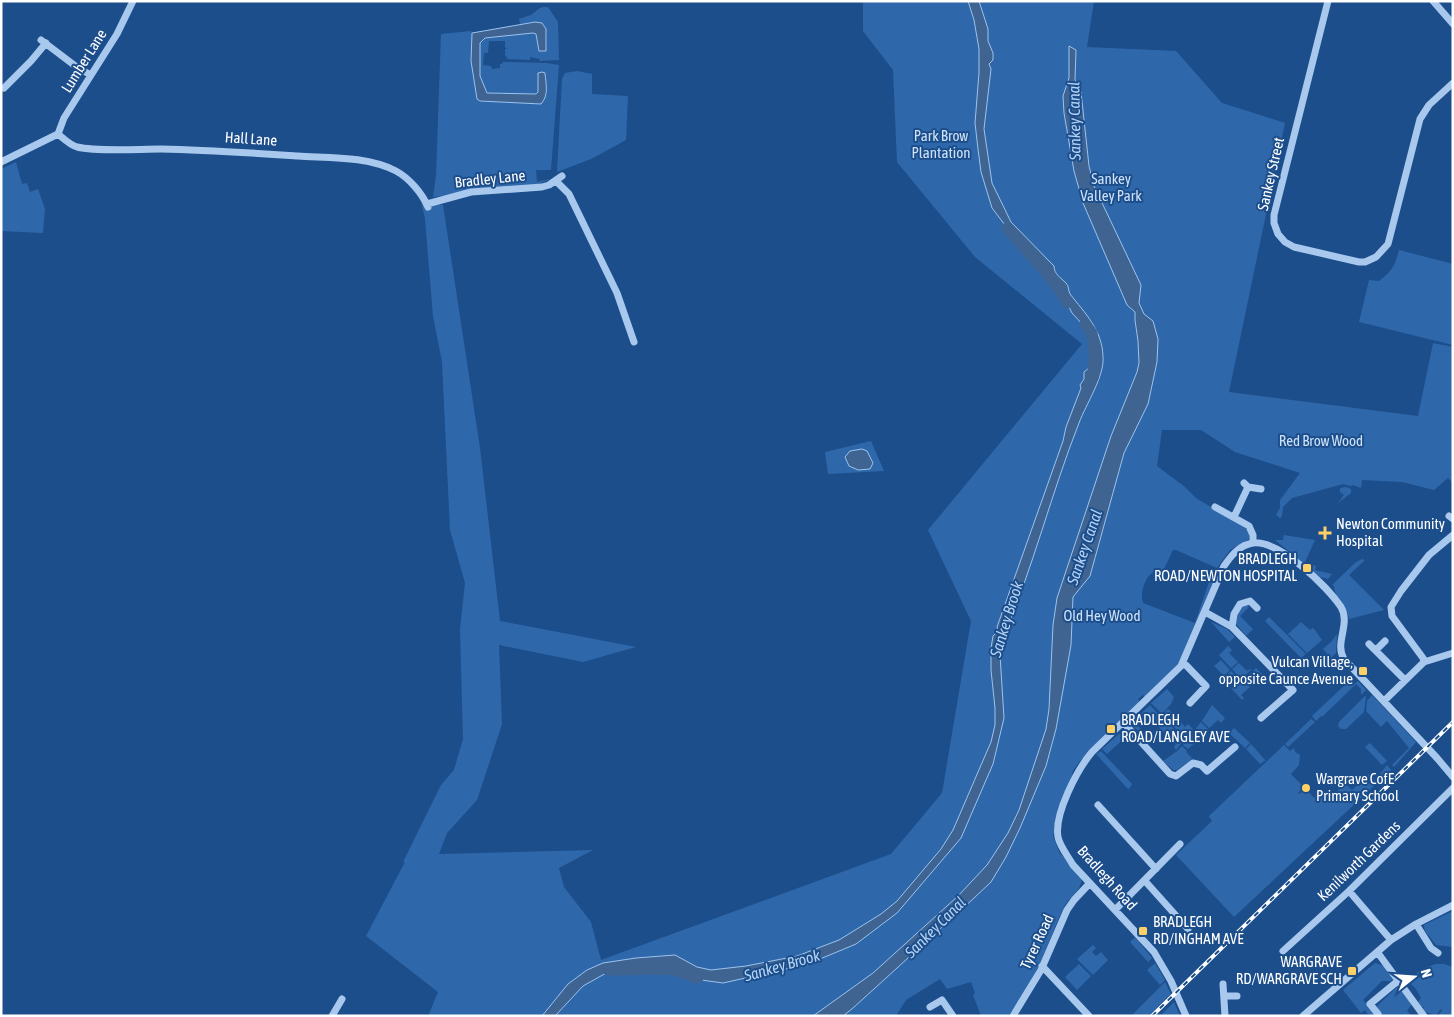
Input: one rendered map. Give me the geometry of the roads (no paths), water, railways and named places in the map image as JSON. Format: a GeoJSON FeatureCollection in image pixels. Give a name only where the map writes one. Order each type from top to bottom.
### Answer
{"type":"FeatureCollection","features":[{"type":"Feature","properties":{"kind":"street","name":"Lumber Lane"},"geometry":{"type":"LineString","coordinates":[[58,134],[64,118],[117,34],[133,1]]}},
{"type":"Feature","properties":{"kind":"street","name":"Sankey Street"},"geometry":{"type":"LineString","coordinates":[[1328,1],[1274,215],[1278,234],[1289,245],[1359,262],[1371,260],[1381,253],[1388,244],[1420,119],[1429,105],[1453,83]]}},
{"type":"Feature","properties":{"kind":"street"},"geometry":{"type":"LineString","coordinates":[[1433,1],[1453,24]]}},
{"type":"Feature","properties":{"kind":"street"},"geometry":{"type":"LineString","coordinates":[[4,88],[31,61],[43,42],[91,76]]}},
{"type":"Feature","properties":{"kind":"street"},"geometry":{"type":"LineString","coordinates":[[1,162],[58,134]]}},
{"type":"Feature","properties":{"kind":"street","name":"Hall Lane"},"geometry":{"type":"LineString","coordinates":[[58,134],[66,141],[78,147],[99,149],[193,150],[348,160],[374,164],[402,174],[420,193],[427,206]]}},
{"type":"Feature","properties":{"kind":"street","name":"Bradley Lane"},"geometry":{"type":"LineString","coordinates":[[427,206],[471,192],[542,187],[559,178],[569,194],[617,294],[634,342]]}},
{"type":"Feature","properties":{"kind":"street"},"geometry":{"type":"LineString","coordinates":[[1234,517],[1246,485],[1261,489]]}},
{"type":"Feature","properties":{"kind":"street"},"geometry":{"type":"LineString","coordinates":[[1215,507],[1249,526],[1252,530],[1253,543],[1265,544],[1286,554],[1319,583],[1340,606],[1344,618],[1341,646],[1342,656],[1453,777]]}},
{"type":"Feature","properties":{"kind":"street"},"geometry":{"type":"LineString","coordinates":[[1424,662],[1392,616],[1391,607],[1429,555],[1453,535]]}},
{"type":"Feature","properties":{"kind":"street","name":"Bradlegh Road"},"geometry":{"type":"LineString","coordinates":[[1186,1016],[1174,988],[1154,952],[1073,864],[1064,851],[1058,837],[1060,817],[1071,784],[1082,764],[1092,752],[1174,674],[1183,662],[1228,559],[1237,550],[1253,543]]}},
{"type":"Feature","properties":{"kind":"street"},"geometry":{"type":"LineString","coordinates":[[1232,627],[1234,614],[1240,604],[1250,601],[1257,608]]}},
{"type":"Feature","properties":{"kind":"street"},"geometry":{"type":"LineString","coordinates":[[1204,612],[1232,627],[1293,690],[1261,718]]}},
{"type":"Feature","properties":{"kind":"street"},"geometry":{"type":"LineString","coordinates":[[1376,650],[1385,641]]}},
{"type":"Feature","properties":{"kind":"street"},"geometry":{"type":"LineString","coordinates":[[1369,644],[1405,680]]}},
{"type":"Feature","properties":{"kind":"street"},"geometry":{"type":"LineString","coordinates":[[1384,701],[1424,662],[1453,653]]}},
{"type":"Feature","properties":{"kind":"street"},"geometry":{"type":"LineString","coordinates":[[1183,662],[1206,686],[1190,703]]}},
{"type":"Feature","properties":{"kind":"street"},"geometry":{"type":"LineString","coordinates":[[1123,722],[1170,774],[1176,776],[1193,763],[1201,765],[1207,771],[1235,747]]}},
{"type":"Feature","properties":{"kind":"street","name":"Kenilworth Gardens"},"geometry":{"type":"LineString","coordinates":[[1283,951],[1349,891],[1453,788]]}},
{"type":"Feature","properties":{"kind":"street"},"geometry":{"type":"LineString","coordinates":[[1098,805],[1156,869]]}},
{"type":"Feature","properties":{"kind":"street"},"geometry":{"type":"LineString","coordinates":[[1115,910],[1180,844]]}},
{"type":"Feature","properties":{"kind":"street"},"geometry":{"type":"LineString","coordinates":[[1145,881],[1188,929]]}},
{"type":"Feature","properties":{"kind":"street","name":"Tyrer Road"},"geometry":{"type":"LineString","coordinates":[[1013,1016],[1042,966],[1066,910],[1090,882]]}},
{"type":"Feature","properties":{"kind":"street"},"geometry":{"type":"LineString","coordinates":[[1349,891],[1391,940]]}},
{"type":"Feature","properties":{"kind":"street"},"geometry":{"type":"LineString","coordinates":[[1303,1016],[1391,940],[1416,924],[1453,905]]}},
{"type":"Feature","properties":{"kind":"street"},"geometry":{"type":"LineString","coordinates":[[1416,924],[1431,948],[1440,955]]}},
{"type":"Feature","properties":{"kind":"street"},"geometry":{"type":"LineString","coordinates":[[1378,953],[1424,1016]]}},
{"type":"Feature","properties":{"kind":"street"},"geometry":{"type":"LineString","coordinates":[[1042,966],[1089,1016]]}},
{"type":"Feature","properties":{"kind":"street"},"geometry":{"type":"LineString","coordinates":[[1378,1014],[1370,1004],[1399,980]]}},
{"type":"Feature","properties":{"kind":"street"},"geometry":{"type":"LineString","coordinates":[[1223,984],[1225,1016]]}},
{"type":"Feature","properties":{"kind":"street"},"geometry":{"type":"LineString","coordinates":[[1224,996],[1237,996]]}},
{"type":"Feature","properties":{"kind":"street"},"geometry":{"type":"LineString","coordinates":[[332,1016],[342,998]]}},
{"type":"Feature","properties":{"kind":"street"},"geometry":{"type":"LineString","coordinates":[[930,1007],[942,1000],[953,1016]]}},
{"type":"Feature","properties":{"kind":"water"},"geometry":{"type":"Polygon","coordinates":[[[968,1],[979,1],[988,29],[988,41],[993,53],[993,60],[989,64],[991,69],[984,129],[992,183],[1011,222],[1054,266],[1056,274],[1067,284],[1070,294],[1092,322],[1100,338],[1103,356],[1103,364],[1098,381],[1082,415],[1069,450],[1024,585],[1003,638],[1000,655],[1004,718],[993,764],[961,838],[897,913],[856,944],[808,964],[723,983],[694,979],[674,967],[608,972],[583,986],[555,1016],[542,1016],[568,984],[587,970],[603,963],[675,955],[697,967],[711,970],[746,966],[797,956],[839,940],[881,914],[897,901],[941,849],[953,830],[991,742],[995,725],[991,670],[993,636],[998,631],[997,627],[1063,441],[1066,427],[1081,388],[1080,385],[1084,379],[1084,372],[1095,363],[1092,335],[1072,313],[1051,277],[1021,246],[992,208],[981,172],[978,149],[975,123],[979,49],[974,20],[968,1]]]}},
{"type":"Feature","properties":{"kind":"water"},"geometry":{"type":"Polygon","coordinates":[[[535,22],[542,23],[546,29],[546,51],[539,51],[536,34],[533,33],[485,38],[480,43],[480,76],[487,93],[536,94],[538,92],[538,73],[545,73],[546,93],[544,101],[541,104],[480,101],[477,99],[471,61],[472,33],[535,22]]]}},
{"type":"Feature","properties":{"kind":"water","name":"Sankey Canal"},"geometry":{"type":"Polygon","coordinates":[[[1069,46],[1076,50],[1075,80],[1081,92],[1089,166],[1094,186],[1141,285],[1139,303],[1144,314],[1153,321],[1158,339],[1157,362],[1148,404],[1124,453],[1090,576],[1073,597],[1071,645],[1056,729],[1046,766],[1006,857],[991,882],[853,1008],[843,1016],[813,1016],[873,973],[958,896],[987,865],[1008,833],[1019,810],[1046,729],[1049,709],[1053,625],[1057,598],[1111,436],[1139,363],[1135,312],[1127,305],[1083,203],[1074,171],[1063,96],[1069,78],[1069,46]]]}},
{"type":"Feature","properties":{"kind":"water"},"geometry":{"type":"Polygon","coordinates":[[[862,449],[867,451],[873,463],[870,469],[858,470],[849,466],[845,457],[850,451],[862,449]]]}},
{"type":"Feature","properties":{"kind":"waterway","name":"Sankey Brook"},"geometry":{"type":"LineString","coordinates":[[1007,228],[1047,273],[1067,303]]}},
{"type":"Feature","properties":{"kind":"waterway","name":"Sankey Brook"},"geometry":{"type":"LineString","coordinates":[[1085,324],[1092,333],[1094,348],[1093,378]]}},
{"type":"Feature","properties":{"kind":"waterway","name":"Sankey Brook"},"geometry":{"type":"LineString","coordinates":[[608,970],[664,969],[679,971],[698,978]]}},
{"type":"Feature","properties":{"kind":"railway"},"geometry":{"type":"LineString","coordinates":[[1152,1016],[1453,722]]}},
{"type":"Feature","properties":{"kind":"place","name":"Newton Community Hospital"},"geometry":{"type":"Point","coordinates":[1325,533]}},
{"type":"Feature","properties":{"kind":"place","name":"BRADLEGH ROAD/NEWTON HOSPITAL"},"geometry":{"type":"Point","coordinates":[1307,568]}},
{"type":"Feature","properties":{"kind":"place","name":"Vulcan Village, opposite Caunce Avenue"},"geometry":{"type":"Point","coordinates":[1363,671]}},
{"type":"Feature","properties":{"kind":"place","name":"BRADLEGH ROAD/LANGLEY AVE"},"geometry":{"type":"Point","coordinates":[1111,729]}},
{"type":"Feature","properties":{"kind":"place","name":"Wargrave CofE Primary School"},"geometry":{"type":"Point","coordinates":[1306,788]}},
{"type":"Feature","properties":{"kind":"place","name":"BRADLEGH RD/INGHAM AVE"},"geometry":{"type":"Point","coordinates":[1143,931]}},
{"type":"Feature","properties":{"kind":"place","name":"WARGRAVE RD/WARGRAVE SCH"},"geometry":{"type":"Point","coordinates":[1352,971]}},
{"type":"Feature","properties":{"kind":"park label","name":"Park Brow Plantation"},"geometry":{"type":"Point","coordinates":[941,144]}},
{"type":"Feature","properties":{"kind":"park label","name":"Sankey Valley Park"},"geometry":{"type":"Point","coordinates":[1111,188]}},
{"type":"Feature","properties":{"kind":"park label","name":"Red Brow Wood"},"geometry":{"type":"Point","coordinates":[1321,441]}},
{"type":"Feature","properties":{"kind":"park label","name":"Old Hey Wood"},"geometry":{"type":"Point","coordinates":[1102,616]}}]}
